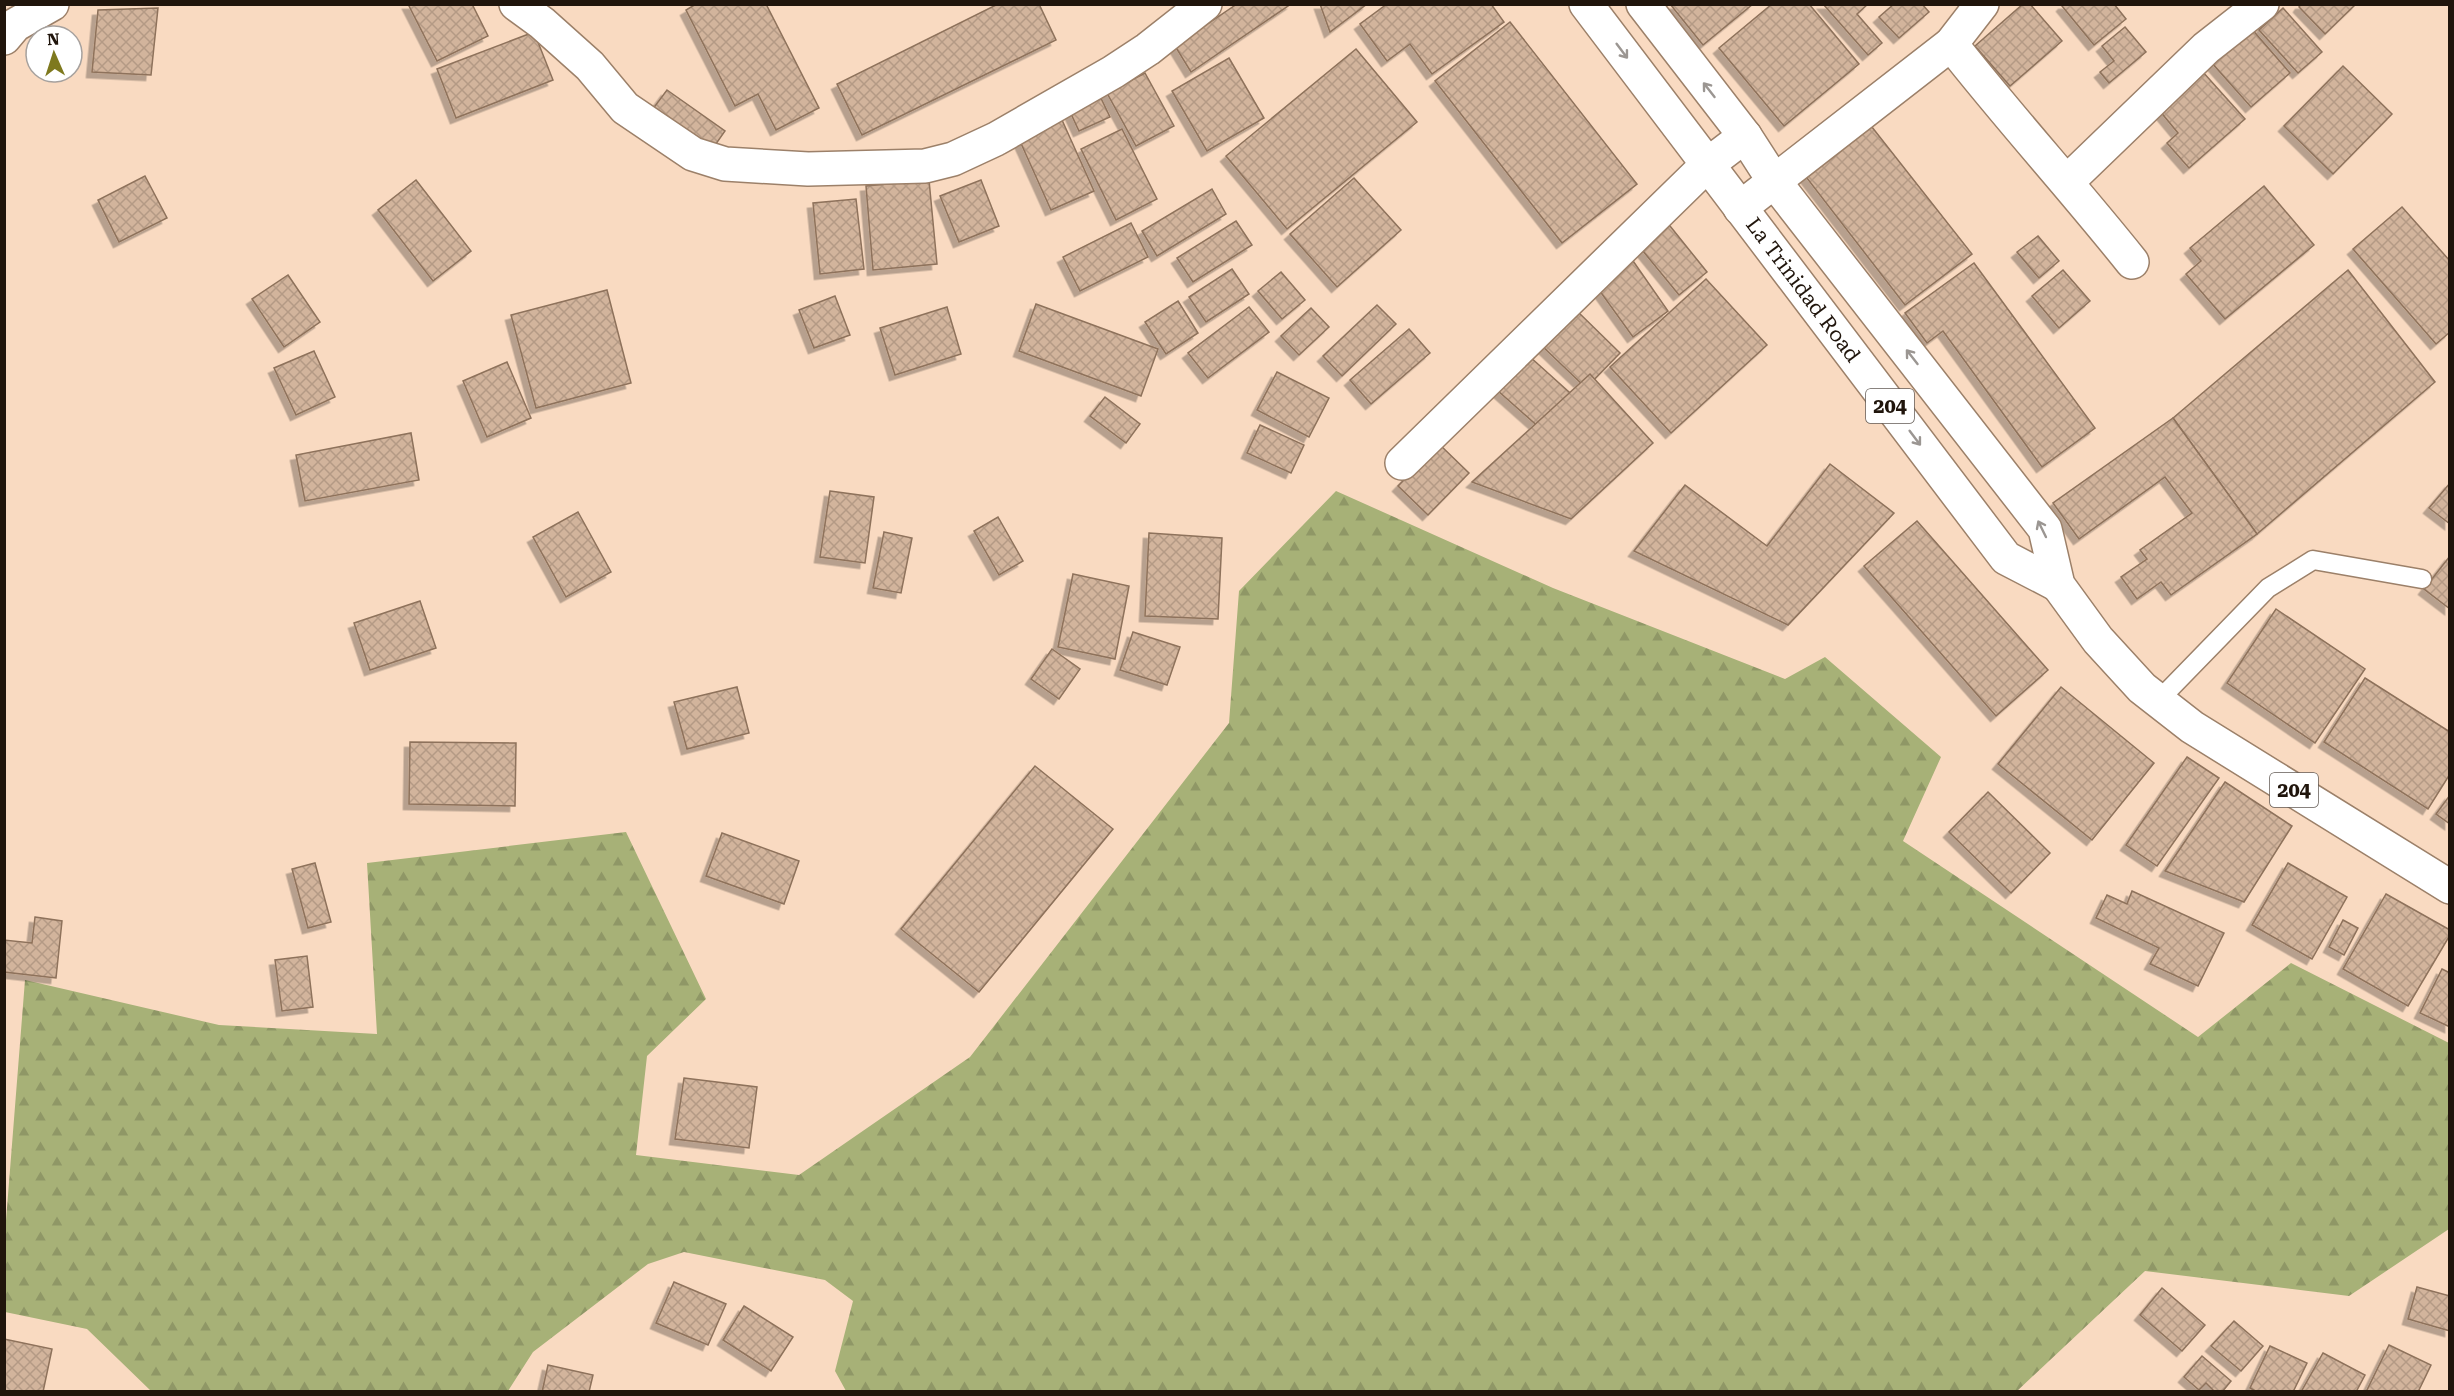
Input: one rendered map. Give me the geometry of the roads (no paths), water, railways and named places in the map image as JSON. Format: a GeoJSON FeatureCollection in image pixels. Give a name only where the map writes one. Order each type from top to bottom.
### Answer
{"type":"FeatureCollection","features":[{"type":"Feature","properties":{"kind":"main road"},"geometry":{"type":"LineString","coordinates":[[4,38],[15,25],[52,4]]}},
{"type":"Feature","properties":{"kind":"main road"},"geometry":{"type":"LineString","coordinates":[[516,4],[542,23],[590,66],[625,108],[693,154],[725,164],[808,169],[924,166],[953,159],[996,139],[1113,72],[1148,49],[1205,4]]}},
{"type":"Feature","properties":{"kind":"main road","name":"La Trinidad Road"},"geometry":{"type":"LineString","coordinates":[[1586,4],[2006,558],[2058,585]]}},
{"type":"Feature","properties":{"kind":"main road","name":"La Trinidad Road"},"geometry":{"type":"LineString","coordinates":[[1643,4],[1744,136],[1774,181],[2045,529],[2058,585],[2098,640],[2142,688],[2192,727],[2450,887]]}},
{"type":"Feature","properties":{"kind":"main road"},"geometry":{"type":"LineString","coordinates":[[1740,208],[1951,44],[1982,4]]}},
{"type":"Feature","properties":{"kind":"main road"},"geometry":{"type":"LineString","coordinates":[[2068,181],[2206,48],[2262,4]]}},
{"type":"Feature","properties":{"kind":"main road"},"geometry":{"type":"LineString","coordinates":[[1951,44],[1992,96],[2068,181],[2132,262]]}},
{"type":"Feature","properties":{"kind":"main road"},"geometry":{"type":"LineString","coordinates":[[1402,463],[1707,165],[1744,136]]}},
{"type":"Feature","properties":{"kind":"lane"},"geometry":{"type":"LineString","coordinates":[[2158,701],[2268,588],[2313,560],[2422,579]]}}]}
